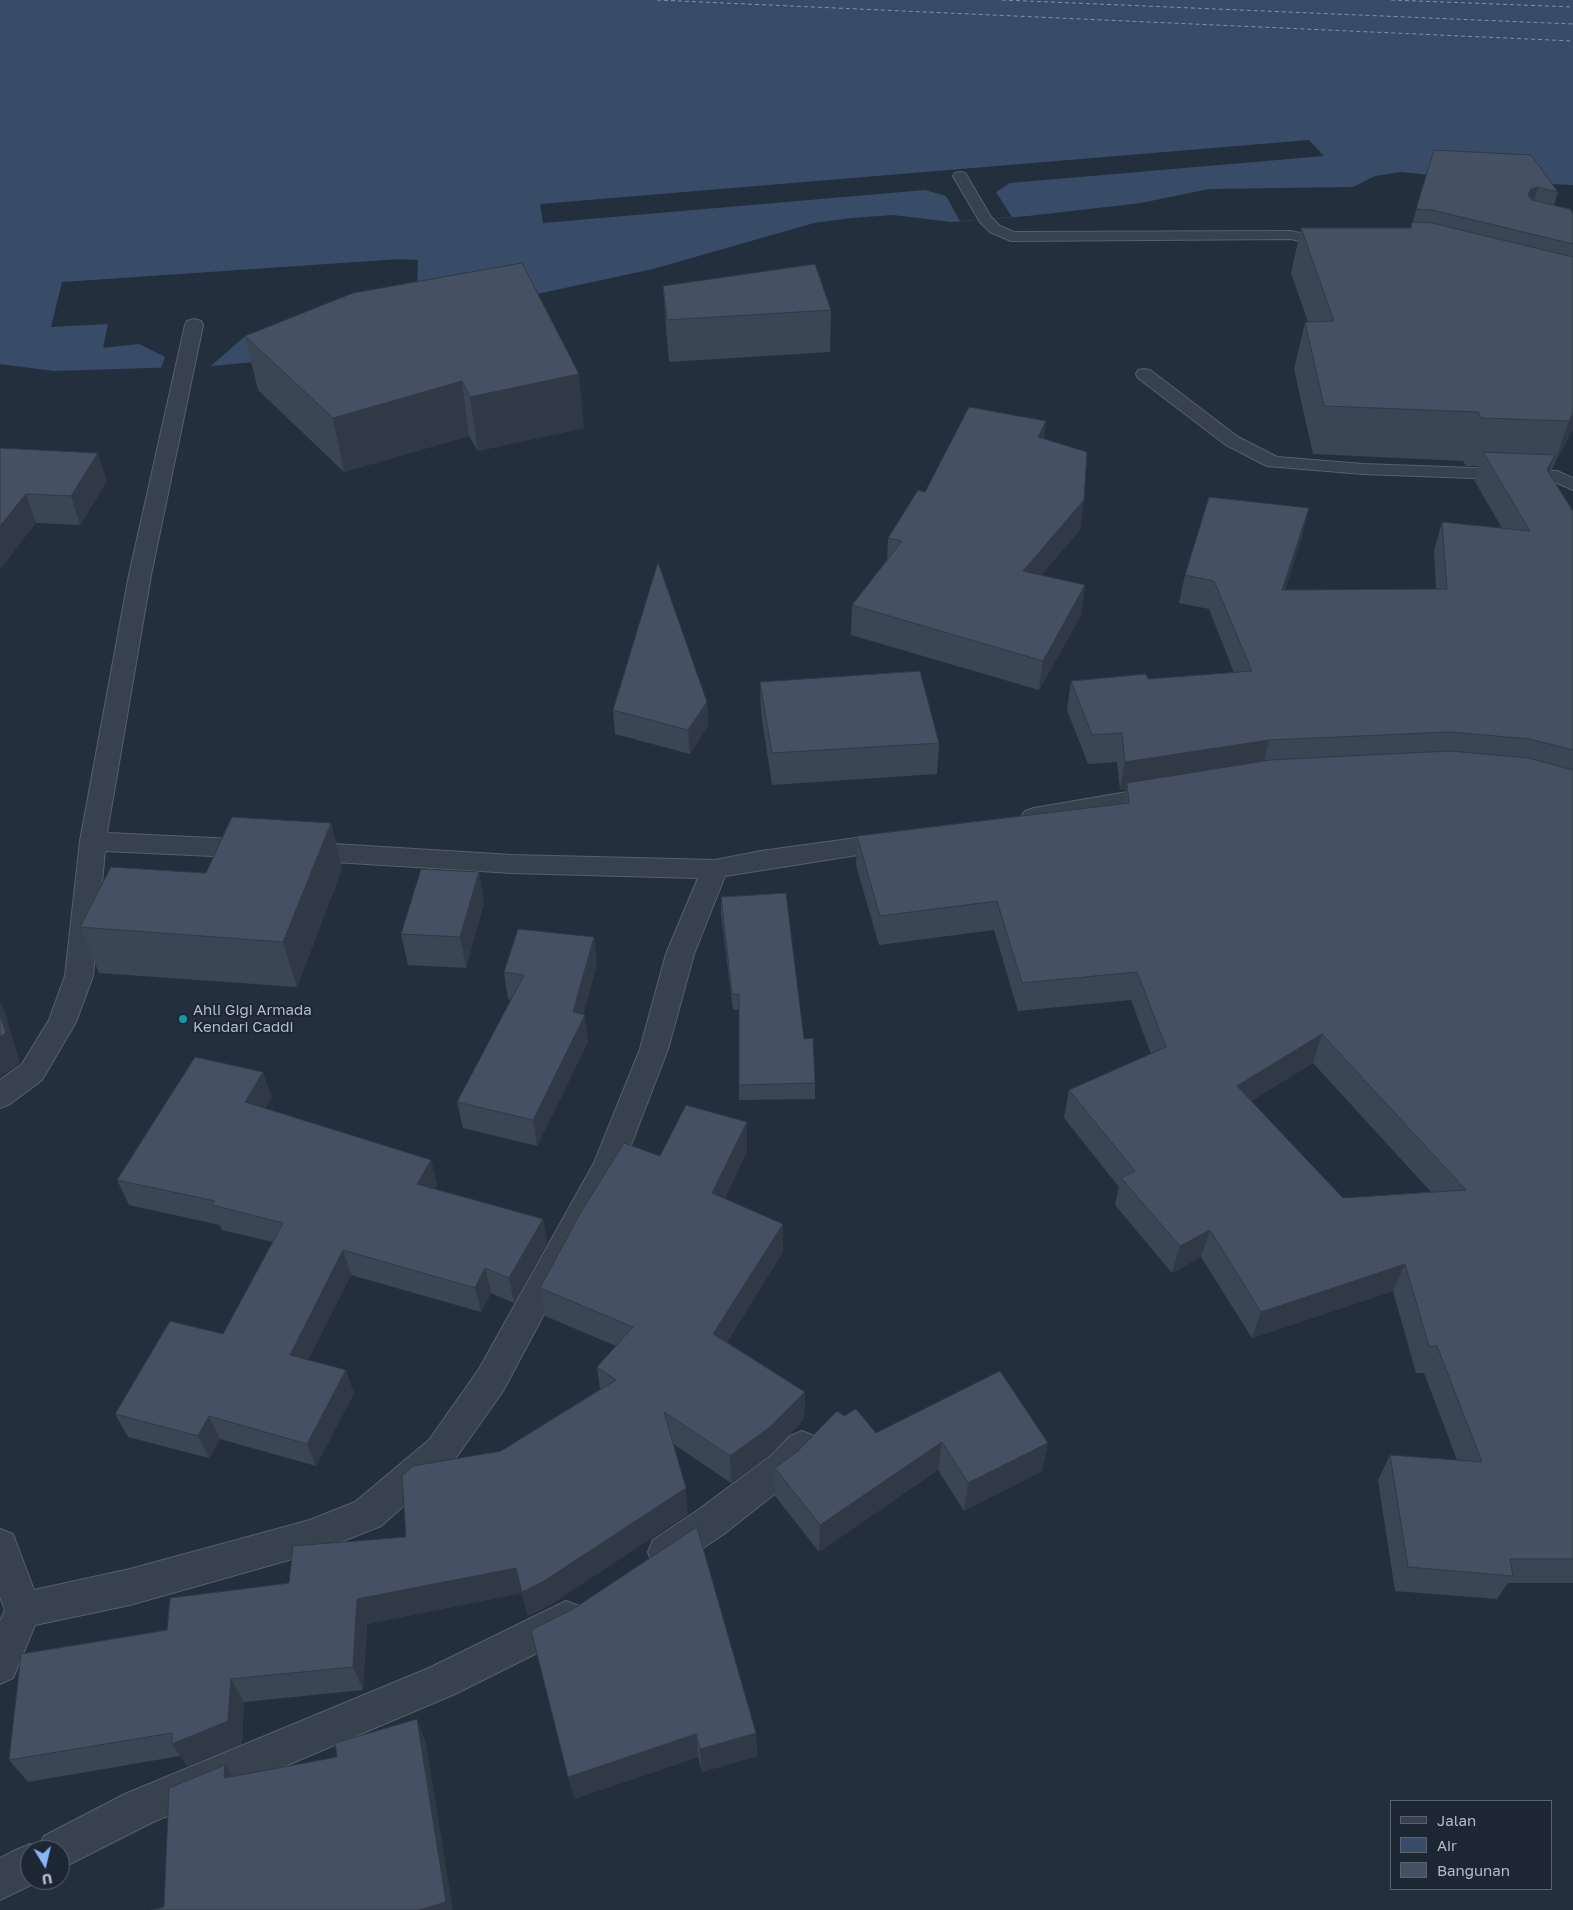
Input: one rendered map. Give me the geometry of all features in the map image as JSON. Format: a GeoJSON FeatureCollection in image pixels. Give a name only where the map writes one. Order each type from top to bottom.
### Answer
{"type":"FeatureCollection","features":[{"type":"Feature","properties":{"kind":"street"},"geometry":{"type":"LineString","coordinates":[[0,1096],[32,1072],[62,1022],[79,976],[93,841],[140,575],[194,325]]}},
{"type":"Feature","properties":{"kind":"street"},"geometry":{"type":"LineString","coordinates":[[1016,820],[1186,791]]}},
{"type":"Feature","properties":{"kind":"street"},"geometry":{"type":"LineString","coordinates":[[93,841],[512,864],[715,869],[762,860],[831,852],[914,838]]}},
{"type":"Feature","properties":{"kind":"street"},"geometry":{"type":"LineString","coordinates":[[23,1610],[130,1587],[310,1537],[368,1514],[441,1451],[491,1380],[608,1166],[654,1049],[680,954],[715,869]]}},
{"type":"Feature","properties":{"kind":"street"},"geometry":{"type":"LineString","coordinates":[[638,1571],[711,1522],[784,1466],[828,1421]]}},
{"type":"Feature","properties":{"kind":"street"},"geometry":{"type":"LineString","coordinates":[[0,1546],[23,1610],[0,1665]]}},
{"type":"Feature","properties":{"kind":"street"},"geometry":{"type":"LineString","coordinates":[[70,1844],[139,1808],[442,1681],[564,1620],[597,1599]]}},
{"type":"Feature","properties":{"kind":"street"},"geometry":{"type":"LineString","coordinates":[[0,1880],[20,1869]]}},
{"type":"Feature","properties":{"kind":"lane"},"geometry":{"type":"LineString","coordinates":[[960,176],[985,219],[995,229],[1011,237],[1291,234],[1348,248]]}},
{"type":"Feature","properties":{"kind":"lane"},"geometry":{"type":"LineString","coordinates":[[1144,374],[1232,441],[1274,462],[1363,469],[1557,476],[1573,485]]}},
{"type":"Feature","properties":{"kind":"water"},"geometry":{"type":"Polygon","coordinates":[[[0,0],[1573,0],[1573,185],[1503,182],[1401,172],[1375,176],[1353,187],[1209,189],[1141,203],[1028,216],[952,222],[893,215],[851,218],[814,223],[653,269],[518,298],[287,359],[211,366],[54,371],[0,364],[0,0]]]}},
{"type":"Feature","properties":{"kind":"pier"},"geometry":{"type":"Polygon","coordinates":[[[1309,140],[1324,156],[1010,183],[996,192],[1012,217],[960,221],[946,196],[925,190],[543,223],[540,204],[1309,140]]]}},
{"type":"Feature","properties":{"kind":"pier"},"geometry":{"type":"Polygon","coordinates":[[[400,259],[418,260],[417,291],[332,330],[244,337],[211,366],[161,368],[165,357],[139,344],[103,348],[108,324],[51,327],[62,282],[400,259]]]}},
{"type":"Feature","properties":{"kind":"building"},"geometry":{"type":"Polygon","coordinates":[[[1434,150],[1531,155],[1558,192],[1538,187],[1531,189],[1528,195],[1532,200],[1570,209],[1573,213],[1573,244],[1432,210],[1416,209],[1434,150]]]}},
{"type":"Feature","properties":{"kind":"building"},"geometry":{"type":"Polygon","coordinates":[[[1412,222],[1432,223],[1573,257],[1573,413],[1569,421],[1481,418],[1478,412],[1324,406],[1305,322],[1334,321],[1301,228],[1411,228],[1412,222]]]}},
{"type":"Feature","properties":{"kind":"building"},"geometry":{"type":"Polygon","coordinates":[[[522,263],[579,374],[470,397],[462,381],[333,418],[245,336],[353,293],[522,263]]]}},
{"type":"Feature","properties":{"kind":"building"},"geometry":{"type":"Polygon","coordinates":[[[815,264],[831,310],[667,320],[663,286],[815,264]]]}},
{"type":"Feature","properties":{"kind":"building"},"geometry":{"type":"Polygon","coordinates":[[[969,407],[1046,421],[1038,437],[1087,452],[1084,500],[1023,571],[1085,585],[1043,661],[852,605],[902,541],[888,538],[918,490],[925,492],[969,407]]]}},
{"type":"Feature","properties":{"kind":"building"},"geometry":{"type":"Polygon","coordinates":[[[0,448],[98,453],[71,496],[26,494],[0,526],[0,448]]]}},
{"type":"Feature","properties":{"kind":"building"},"geometry":{"type":"Polygon","coordinates":[[[1483,452],[1555,455],[1547,470],[1573,511],[1573,750],[1530,739],[1450,732],[1269,740],[1125,762],[1122,733],[1092,735],[1071,681],[1146,674],[1148,679],[1252,671],[1214,581],[1185,575],[1209,497],[1309,508],[1282,590],[1447,589],[1442,522],[1530,531],[1483,452]]]}},
{"type":"Feature","properties":{"kind":"building"},"geometry":{"type":"Polygon","coordinates":[[[658,562],[707,702],[688,730],[613,710],[658,562]]]}},
{"type":"Feature","properties":{"kind":"building"},"geometry":{"type":"Polygon","coordinates":[[[920,671],[939,743],[772,753],[760,682],[920,671]]]}},
{"type":"Feature","properties":{"kind":"building"},"geometry":{"type":"Polygon","coordinates":[[[1450,751],[1528,758],[1573,770],[1573,1559],[1510,1559],[1513,1576],[1408,1567],[1390,1455],[1482,1462],[1437,1346],[1429,1346],[1405,1264],[1261,1312],[1210,1230],[1180,1246],[1121,1178],[1135,1171],[1069,1090],[1166,1047],[1137,972],[1022,983],[997,901],[880,916],[857,836],[1129,803],[1127,783],[1270,760],[1450,751]],[[1322,1034],[1237,1086],[1343,1198],[1466,1190],[1322,1034]]]}},
{"type":"Feature","properties":{"kind":"building"},"geometry":{"type":"Polygon","coordinates":[[[232,817],[331,823],[283,942],[80,927],[111,867],[206,873],[232,817]]]}},
{"type":"Feature","properties":{"kind":"building"},"geometry":{"type":"Polygon","coordinates":[[[421,869],[479,872],[460,937],[401,934],[421,869]]]}},
{"type":"Feature","properties":{"kind":"building"},"geometry":{"type":"Polygon","coordinates":[[[786,893],[804,1039],[813,1038],[815,1083],[739,1085],[739,994],[732,994],[721,897],[786,893]]]}},
{"type":"Feature","properties":{"kind":"building"},"geometry":{"type":"Polygon","coordinates":[[[518,929],[594,937],[573,1012],[585,1015],[533,1120],[457,1102],[524,975],[504,972],[518,929]]]}},
{"type":"Feature","properties":{"kind":"building"},"geometry":{"type":"Polygon","coordinates":[[[0,1014],[6,1033],[0,1037],[0,1014]]]}},
{"type":"Feature","properties":{"kind":"building"},"geometry":{"type":"Polygon","coordinates":[[[195,1057],[263,1072],[245,1102],[431,1160],[417,1184],[543,1219],[509,1278],[485,1268],[475,1288],[343,1250],[290,1355],[346,1370],[307,1444],[209,1416],[198,1436],[115,1414],[170,1321],[223,1334],[283,1223],[212,1205],[215,1201],[117,1180],[195,1057]]]}},
{"type":"Feature","properties":{"kind":"building"},"geometry":{"type":"Polygon","coordinates":[[[686,1105],[747,1122],[712,1193],[783,1224],[713,1334],[805,1392],[770,1427],[730,1456],[664,1412],[686,1488],[544,1581],[522,1592],[516,1568],[357,1599],[353,1667],[231,1679],[228,1721],[172,1744],[172,1733],[9,1760],[21,1654],[167,1630],[170,1598],[289,1583],[293,1546],[406,1537],[402,1476],[413,1466],[501,1451],[616,1380],[597,1367],[633,1327],[540,1288],[581,1212],[624,1143],[660,1156],[686,1105]]]}},
{"type":"Feature","properties":{"kind":"building"},"geometry":{"type":"Polygon","coordinates":[[[1000,1371],[1048,1443],[968,1483],[942,1442],[820,1525],[775,1468],[798,1451],[837,1411],[844,1416],[856,1409],[876,1433],[1000,1371]]]}},
{"type":"Feature","properties":{"kind":"building"},"geometry":{"type":"Polygon","coordinates":[[[697,1527],[756,1733],[700,1749],[696,1734],[568,1777],[531,1630],[573,1609],[697,1527]]]}},
{"type":"Feature","properties":{"kind":"building"},"geometry":{"type":"Polygon","coordinates":[[[417,1719],[446,1902],[419,1910],[151,1910],[164,1907],[169,1788],[225,1765],[224,1778],[337,1757],[335,1743],[417,1719]]]}},
{"type":"Feature","properties":{"kind":"ferry route"},"geometry":{"type":"LineString","coordinates":[[657,0],[1573,41]]}},
{"type":"Feature","properties":{"kind":"ferry route"},"geometry":{"type":"LineString","coordinates":[[1002,0],[1573,24]]}},
{"type":"Feature","properties":{"kind":"ferry route"},"geometry":{"type":"LineString","coordinates":[[1391,0],[1573,7]]}},
{"type":"Feature","properties":{"kind":"place","name":"Ahli Gigi Armada Kendari Caddi"},"geometry":{"type":"Point","coordinates":[183,1019]}}]}
